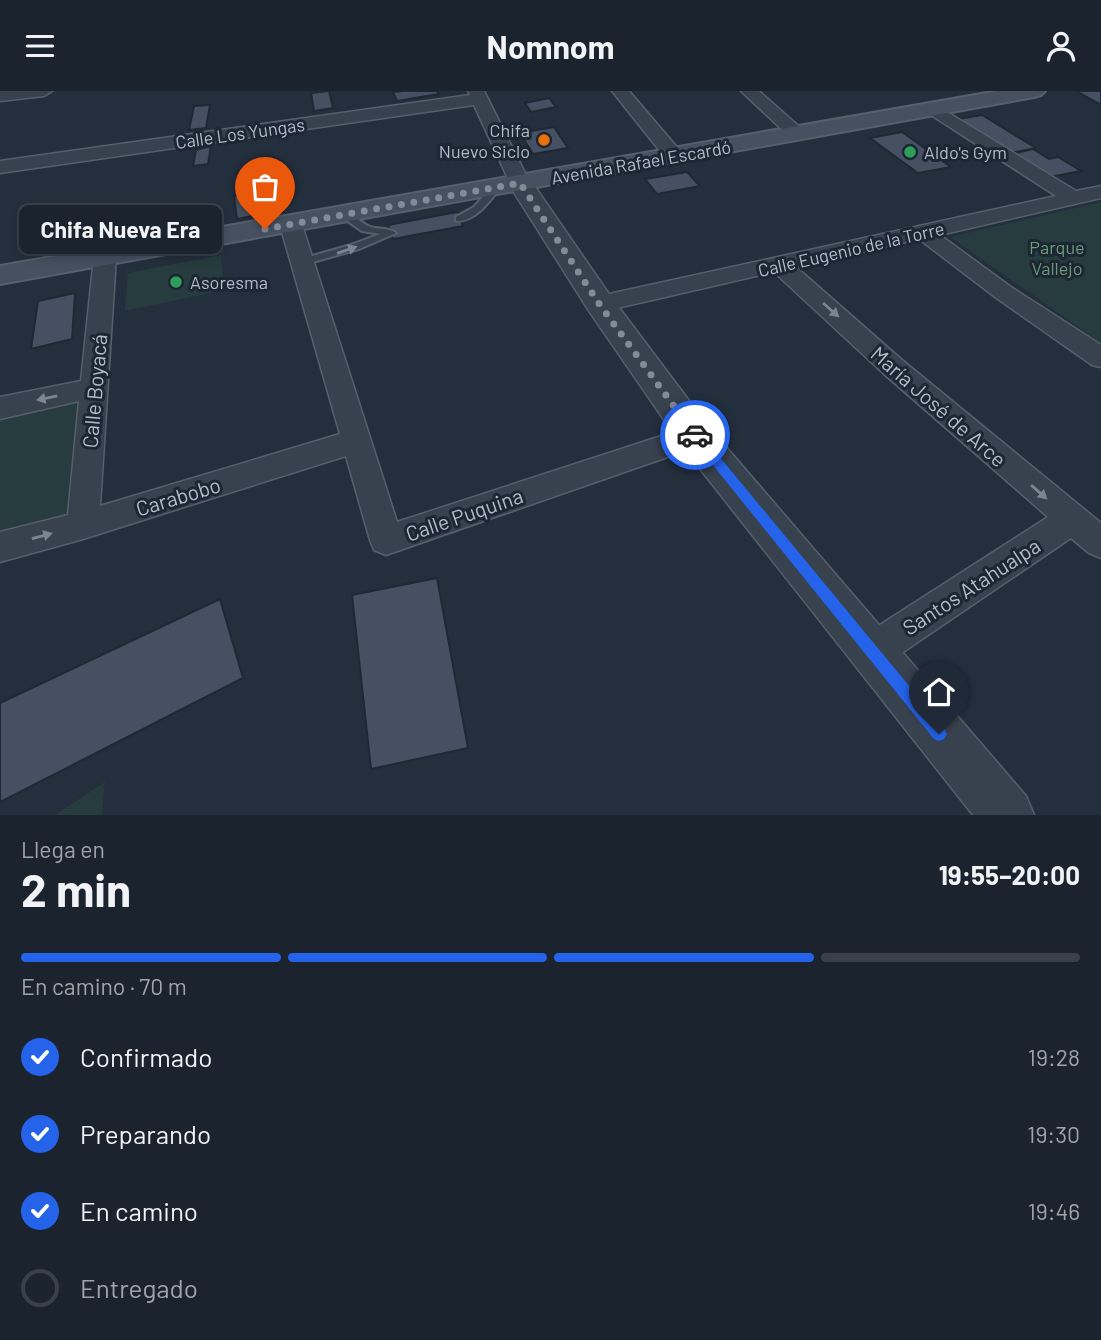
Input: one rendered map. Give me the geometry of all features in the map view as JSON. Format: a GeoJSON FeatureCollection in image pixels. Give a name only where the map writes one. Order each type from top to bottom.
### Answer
{"type":"FeatureCollection","features":[{"type":"Feature","properties":{"kind":"main road"},"geometry":{"type":"LineString","coordinates":[[906,91],[942,102]]}},
{"type":"Feature","properties":{"kind":"main road","name":"Avenida Rafael Escardó"},"geometry":{"type":"LineString","coordinates":[[0,275],[797,134],[942,102],[1034,91]]}},
{"type":"Feature","properties":{"kind":"street"},"geometry":{"type":"LineString","coordinates":[[0,96],[44,91]]}},
{"type":"Feature","properties":{"kind":"street"},"geometry":{"type":"LineString","coordinates":[[620,91],[674,156]]}},
{"type":"Feature","properties":{"kind":"street"},"geometry":{"type":"LineString","coordinates":[[749,91],[797,134]]}},
{"type":"Feature","properties":{"kind":"street"},"geometry":{"type":"LineString","coordinates":[[478,95],[507,185],[600,305],[695,436],[1007,815]]}},
{"type":"Feature","properties":{"kind":"street","name":"Calle Los Yungas"},"geometry":{"type":"LineString","coordinates":[[0,167],[478,95]]}},
{"type":"Feature","properties":{"kind":"street"},"geometry":{"type":"LineString","coordinates":[[942,102],[1073,198]]}},
{"type":"Feature","properties":{"kind":"street","name":"Calle Eugenio de la Torre"},"geometry":{"type":"LineString","coordinates":[[600,305],[1101,192]]}},
{"type":"Feature","properties":{"kind":"street","name":"Calle Puquina"},"geometry":{"type":"LineString","coordinates":[[291,225],[386,540],[695,436]]}},
{"type":"Feature","properties":{"kind":"street"},"geometry":{"type":"LineString","coordinates":[[923,232],[1003,292],[1101,358]]}},
{"type":"Feature","properties":{"kind":"street","name":"Calle Boyacá"},"geometry":{"type":"LineString","coordinates":[[83,525],[105,257]]}},
{"type":"Feature","properties":{"kind":"street","name":"María José de Arce"},"geometry":{"type":"LineString","coordinates":[[780,265],[893,367],[1101,543]]}},
{"type":"Feature","properties":{"kind":"street"},"geometry":{"type":"LineString","coordinates":[[0,408],[94,388]]}},
{"type":"Feature","properties":{"kind":"street","name":"Carabobo"},"geometry":{"type":"LineString","coordinates":[[0,547],[83,525],[355,441]]}},
{"type":"Feature","properties":{"kind":"street","name":"Santos Atahualpa"},"geometry":{"type":"LineString","coordinates":[[871,652],[1072,520]]}},
{"type":"Feature","properties":{"kind":"lane"},"geometry":{"type":"LineString","coordinates":[[460,219],[507,185]]}},
{"type":"Feature","properties":{"kind":"lane"},"geometry":{"type":"LineString","coordinates":[[302,262],[330,256],[391,233],[366,229],[345,215]]}},
{"type":"Feature","properties":{"kind":"green space","name":"Parque Vallejo"},"geometry":{"type":"Polygon","coordinates":[[[1101,202],[1101,343],[950,237],[1101,202]]]}},
{"type":"Feature","properties":{"kind":"green space","name":"Asoresma"},"geometry":{"type":"Polygon","coordinates":[[[221,255],[224,290],[125,311],[128,273],[221,255]]]}},
{"type":"Feature","properties":{"kind":"green space"},"geometry":{"type":"Polygon","coordinates":[[[83,395],[68,520],[0,537],[0,414],[83,395]]]}},
{"type":"Feature","properties":{"kind":"green space"},"geometry":{"type":"Polygon","coordinates":[[[105,782],[102,815],[55,815],[105,782]]]}},
{"type":"Feature","properties":{"kind":"building"},"geometry":{"type":"Polygon","coordinates":[[[329,91],[333,108],[314,111],[311,93],[329,91]]]}},
{"type":"Feature","properties":{"kind":"building"},"geometry":{"type":"Polygon","coordinates":[[[437,91],[439,94],[397,101],[393,92],[437,91]]]}},
{"type":"Feature","properties":{"kind":"building"},"geometry":{"type":"Polygon","coordinates":[[[1076,91],[1101,91],[1101,105],[1076,91]]]}},
{"type":"Feature","properties":{"kind":"building"},"geometry":{"type":"Polygon","coordinates":[[[549,98],[556,107],[531,112],[525,103],[549,98]]]}},
{"type":"Feature","properties":{"kind":"building"},"geometry":{"type":"Polygon","coordinates":[[[210,105],[206,128],[189,130],[194,106],[210,105]]]}},
{"type":"Feature","properties":{"kind":"building"},"geometry":{"type":"Polygon","coordinates":[[[982,115],[1036,148],[1011,153],[958,119],[982,115]]]}},
{"type":"Feature","properties":{"kind":"building","name":"Chifa Nuevo Siclo"},"geometry":{"type":"Polygon","coordinates":[[[554,127],[568,148],[533,154],[520,133],[554,127]]]}},
{"type":"Feature","properties":{"kind":"building","name":"Aldo's Gym"},"geometry":{"type":"Polygon","coordinates":[[[902,132],[951,167],[918,173],[870,138],[902,132]]]}},
{"type":"Feature","properties":{"kind":"building"},"geometry":{"type":"Polygon","coordinates":[[[211,146],[208,164],[193,166],[196,150],[211,146]]]}},
{"type":"Feature","properties":{"kind":"building"},"geometry":{"type":"Polygon","coordinates":[[[1033,149],[1049,159],[1058,157],[1081,171],[1050,177],[1012,154],[1033,149]]]}},
{"type":"Feature","properties":{"kind":"building"},"geometry":{"type":"Polygon","coordinates":[[[687,172],[700,186],[657,194],[645,179],[687,172]]]}},
{"type":"Feature","properties":{"kind":"building"},"geometry":{"type":"Polygon","coordinates":[[[278,188],[282,210],[237,219],[234,196],[278,188]]]}},
{"type":"Feature","properties":{"kind":"building"},"geometry":{"type":"Polygon","coordinates":[[[119,207],[117,233],[56,245],[60,217],[119,207]]]}},
{"type":"Feature","properties":{"kind":"building"},"geometry":{"type":"Polygon","coordinates":[[[457,212],[463,226],[393,239],[388,225],[457,212]]]}},
{"type":"Feature","properties":{"kind":"building"},"geometry":{"type":"Polygon","coordinates":[[[75,293],[72,339],[31,349],[38,301],[75,293]]]}},
{"type":"Feature","properties":{"kind":"building"},"geometry":{"type":"Polygon","coordinates":[[[437,578],[468,748],[371,769],[352,595],[437,578]]]}},
{"type":"Feature","properties":{"kind":"building"},"geometry":{"type":"Polygon","coordinates":[[[220,599],[243,678],[0,802],[0,703],[220,599]]]}},
{"type":"Feature","properties":{"kind":"way so far"},"geometry":{"type":"LineString","coordinates":[[265,229],[520,183],[600,305],[695,435]]}},
{"type":"Feature","properties":{"kind":"place","name":"Chifa Nuevo Siclo"},"geometry":{"type":"Point","coordinates":[544,140]}},
{"type":"Feature","properties":{"kind":"place","name":"Aldo's Gym"},"geometry":{"type":"Point","coordinates":[910,152]}},
{"type":"Feature","properties":{"kind":"place","name":"Chifa Nueva Era"},"geometry":{"type":"Point","coordinates":[265,229]}},
{"type":"Feature","properties":{"kind":"place","name":"Asoresma"},"geometry":{"type":"Point","coordinates":[176,282]}},
{"type":"Feature","properties":{"kind":"route"},"geometry":{"type":"LineString","coordinates":[[695,435],[939,734]]}}]}
